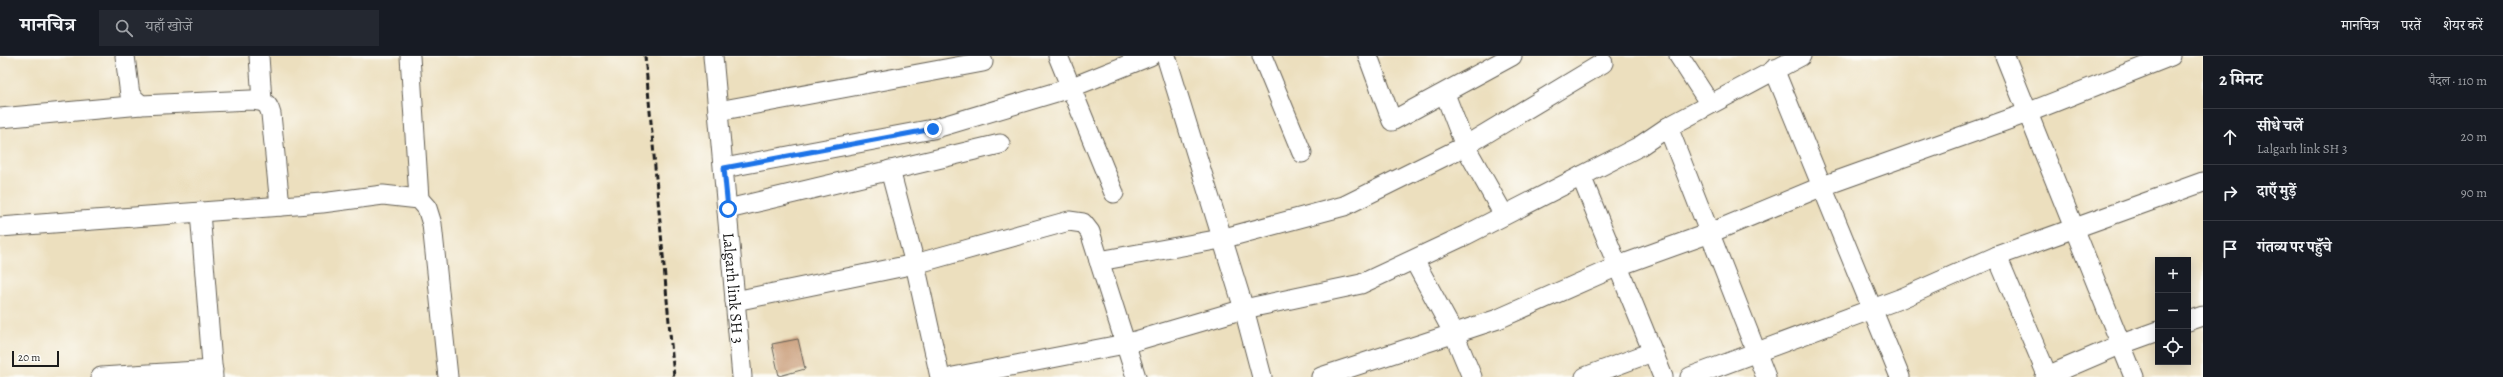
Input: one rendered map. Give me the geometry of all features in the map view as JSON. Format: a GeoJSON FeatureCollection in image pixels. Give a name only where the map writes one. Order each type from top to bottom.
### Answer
{"type":"FeatureCollection","features":[{"type":"Feature","properties":{"kind":"street"},"geometry":{"type":"LineString","coordinates":[[125,56],[130,95],[141,105]]}},
{"type":"Feature","properties":{"kind":"street"},"geometry":{"type":"LineString","coordinates":[[259,56],[262,101]]}},
{"type":"Feature","properties":{"kind":"street"},"geometry":{"type":"LineString","coordinates":[[410,56],[419,199],[427,208],[432,224],[448,377]]}},
{"type":"Feature","properties":{"kind":"street","name":"Lalgarh link SH 3"},"geometry":{"type":"LineString","coordinates":[[713,56],[742,377]]}},
{"type":"Feature","properties":{"kind":"street"},"geometry":{"type":"LineString","coordinates":[[1058,56],[1114,193]]}},
{"type":"Feature","properties":{"kind":"street"},"geometry":{"type":"LineString","coordinates":[[724,168],[933,129],[1070,88],[1150,56]]}},
{"type":"Feature","properties":{"kind":"street"},"geometry":{"type":"LineString","coordinates":[[1166,56],[1221,239],[1244,309],[1262,377]]}},
{"type":"Feature","properties":{"kind":"street"},"geometry":{"type":"LineString","coordinates":[[1262,56],[1302,153]]}},
{"type":"Feature","properties":{"kind":"street"},"geometry":{"type":"LineString","coordinates":[[1368,56],[1392,121],[1512,56]]}},
{"type":"Feature","properties":{"kind":"street"},"geometry":{"type":"LineString","coordinates":[[1679,56],[1710,104]]}},
{"type":"Feature","properties":{"kind":"street"},"geometry":{"type":"LineString","coordinates":[[953,377],[1125,344],[1244,309],[1361,284],[1414,260],[1640,146],[1668,126],[1801,56]]}},
{"type":"Feature","properties":{"kind":"street"},"geometry":{"type":"LineString","coordinates":[[2005,56],[2027,113],[2076,229],[2134,377]]}},
{"type":"Feature","properties":{"kind":"street"},"geometry":{"type":"LineString","coordinates":[[1321,377],[1498,319],[1618,266],[1710,233],[1823,186],[2027,113],[2171,56]]}},
{"type":"Feature","properties":{"kind":"street"},"geometry":{"type":"LineString","coordinates":[[718,111],[983,62]]}},
{"type":"Feature","properties":{"kind":"street"},"geometry":{"type":"LineString","coordinates":[[1099,261],[1221,239],[1344,206],[1465,146],[1604,63]]}},
{"type":"Feature","properties":{"kind":"street"},"geometry":{"type":"LineString","coordinates":[[1774,69],[1900,377]]}},
{"type":"Feature","properties":{"kind":"street"},"geometry":{"type":"LineString","coordinates":[[1444,94],[1465,146],[1504,215]]}},
{"type":"Feature","properties":{"kind":"street"},"geometry":{"type":"LineString","coordinates":[[0,118],[141,105],[262,101],[268,105],[271,114],[280,206]]}},
{"type":"Feature","properties":{"kind":"street"},"geometry":{"type":"LineString","coordinates":[[1668,126],[1766,377]]}},
{"type":"Feature","properties":{"kind":"street"},"geometry":{"type":"LineString","coordinates":[[728,209],[1000,144]]}},
{"type":"Feature","properties":{"kind":"street"},"geometry":{"type":"LineString","coordinates":[[890,170],[915,264],[940,377]]}},
{"type":"Feature","properties":{"kind":"street"},"geometry":{"type":"LineString","coordinates":[[1580,176],[1663,377]]}},
{"type":"Feature","properties":{"kind":"street"},"geometry":{"type":"LineString","coordinates":[[1690,377],[1871,308],[1902,298],[1997,256],[2076,229],[2203,182]]}},
{"type":"Feature","properties":{"kind":"street"},"geometry":{"type":"LineString","coordinates":[[0,227],[280,206],[383,195],[419,199]]}},
{"type":"Feature","properties":{"kind":"street"},"geometry":{"type":"LineString","coordinates":[[101,377],[213,373],[200,212]]}},
{"type":"Feature","properties":{"kind":"street"},"geometry":{"type":"LineString","coordinates":[[735,301],[915,264],[1069,221],[1083,223],[1090,232],[1136,377]]}},
{"type":"Feature","properties":{"kind":"street"},"geometry":{"type":"LineString","coordinates":[[1997,256],[2047,377],[2122,344],[2155,332]]}},
{"type":"Feature","properties":{"kind":"street"},"geometry":{"type":"LineString","coordinates":[[1414,260],[1454,334],[1472,377]]}},
{"type":"Feature","properties":{"kind":"street"},"geometry":{"type":"LineString","coordinates":[[2191,320],[2203,316]]}},
{"type":"Feature","properties":{"kind":"street"},"geometry":{"type":"LineString","coordinates":[[1584,377],[1652,352]]}},
{"type":"Feature","properties":{"kind":"building"},"geometry":{"type":"Polygon","coordinates":[[[798,339],[805,369],[779,376],[772,344],[798,339]]]}},
{"type":"Feature","properties":{"kind":"railway"},"geometry":{"type":"LineString","coordinates":[[645,56],[674,377]]}},
{"type":"Feature","properties":{"kind":"route"},"geometry":{"type":"LineString","coordinates":[[728,209],[724,168],[933,129]]}}]}
